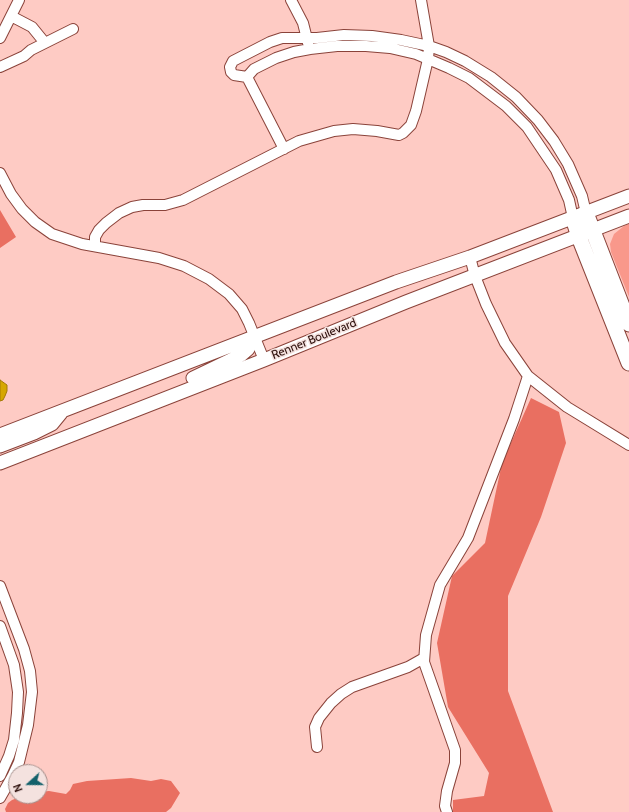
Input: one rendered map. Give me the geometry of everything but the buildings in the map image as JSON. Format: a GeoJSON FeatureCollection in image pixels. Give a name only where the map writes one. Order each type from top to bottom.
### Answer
{"type":"FeatureCollection","features":[{"type":"Feature","properties":{"kind":"highway"},"geometry":{"type":"LineString","coordinates":[[580,215],[629,363]]}},
{"type":"Feature","properties":{"kind":"highway"},"geometry":{"type":"LineString","coordinates":[[586,234],[629,324]]}},
{"type":"Feature","properties":{"kind":"main road","name":"Renner Boulevard"},"geometry":{"type":"LineString","coordinates":[[0,435],[396,282],[470,257],[629,196]]}},
{"type":"Feature","properties":{"kind":"main road","name":"Renner Boulevard"},"geometry":{"type":"LineString","coordinates":[[0,463],[629,216]]}},
{"type":"Feature","properties":{"kind":"main road"},"geometry":{"type":"LineString","coordinates":[[120,416],[165,391],[241,356],[248,349],[255,336]]}},
{"type":"Feature","properties":{"kind":"main road"},"geometry":{"type":"LineString","coordinates":[[0,446],[34,433],[52,424],[63,410]]}},
{"type":"Feature","properties":{"kind":"street"},"geometry":{"type":"LineString","coordinates":[[0,38],[19,0]]}},
{"type":"Feature","properties":{"kind":"street"},"geometry":{"type":"LineString","coordinates":[[291,0],[303,23],[310,49]]}},
{"type":"Feature","properties":{"kind":"street"},"geometry":{"type":"LineString","coordinates":[[95,246],[95,238],[99,230],[119,213],[137,206],[165,204],[183,200],[299,141],[334,131],[353,129],[399,135],[403,134],[411,125],[416,111],[428,59],[428,46],[422,0]]}},
{"type":"Feature","properties":{"kind":"street"},"geometry":{"type":"LineString","coordinates":[[11,16],[32,27],[45,43]]}},
{"type":"Feature","properties":{"kind":"street"},"geometry":{"type":"LineString","coordinates":[[0,68],[24,56],[31,50],[73,29]]}},
{"type":"Feature","properties":{"kind":"street"},"geometry":{"type":"LineString","coordinates":[[247,77],[234,75],[230,72],[230,67],[233,61],[270,42],[282,38],[372,36],[401,40],[446,52],[492,77],[516,97],[538,120],[554,141],[568,164],[582,196],[580,215]]}},
{"type":"Feature","properties":{"kind":"street"},"geometry":{"type":"LineString","coordinates":[[247,77],[254,69],[276,58],[310,49],[366,46],[390,48],[416,54],[469,78],[506,106],[527,127],[556,170],[569,200],[580,215]]}},
{"type":"Feature","properties":{"kind":"street"},"geometry":{"type":"LineString","coordinates":[[247,77],[284,149]]}},
{"type":"Feature","properties":{"kind":"street"},"geometry":{"type":"LineString","coordinates":[[0,173],[11,194],[22,209],[52,234],[69,240],[95,246],[159,258],[184,266],[209,280],[229,294],[242,309],[250,323],[264,360]]}},
{"type":"Feature","properties":{"kind":"street"},"geometry":{"type":"LineString","coordinates":[[470,257],[475,276],[486,304],[505,343],[528,376],[566,407],[629,445]]}},
{"type":"Feature","properties":{"kind":"street"},"geometry":{"type":"LineString","coordinates":[[447,812],[445,806],[447,791],[455,763],[455,750],[424,662],[426,635],[440,585],[468,538],[514,419],[528,376]]}},
{"type":"Feature","properties":{"kind":"street"},"geometry":{"type":"LineString","coordinates":[[0,586],[24,650],[30,671],[32,692],[28,725],[21,756],[15,772],[0,798]]}},
{"type":"Feature","properties":{"kind":"street"},"geometry":{"type":"LineString","coordinates":[[0,626],[14,665],[18,692],[14,740],[10,756],[0,776]]}},
{"type":"Feature","properties":{"kind":"street"},"geometry":{"type":"LineString","coordinates":[[317,747],[315,727],[319,718],[341,694],[352,686],[408,667],[424,658]]}},
{"type":"Feature","properties":{"kind":"shaded area"},"geometry":{"type":"Polygon","coordinates":[[[0,210],[16,237],[0,248],[0,210]]]}},
{"type":"Feature","properties":{"kind":"shaded area"},"geometry":{"type":"Polygon","coordinates":[[[629,224],[629,297],[611,252],[610,244],[614,234],[629,224]]]}},
{"type":"Feature","properties":{"kind":"shaded area"},"geometry":{"type":"Polygon","coordinates":[[[0,380],[7,385],[7,391],[3,400],[0,401],[0,380]]]}},
{"type":"Feature","properties":{"kind":"shaded area"},"geometry":{"type":"Polygon","coordinates":[[[531,398],[559,412],[566,443],[541,517],[508,596],[508,691],[553,812],[453,812],[453,800],[484,796],[489,773],[448,707],[437,643],[452,576],[485,543],[502,463],[531,398]]]}},
{"type":"Feature","properties":{"kind":"shaded area"},"geometry":{"type":"Polygon","coordinates":[[[131,778],[151,781],[161,779],[171,781],[180,793],[171,808],[166,812],[6,812],[5,809],[8,803],[48,804],[48,791],[66,794],[73,784],[87,781],[131,778]]]}}]}
